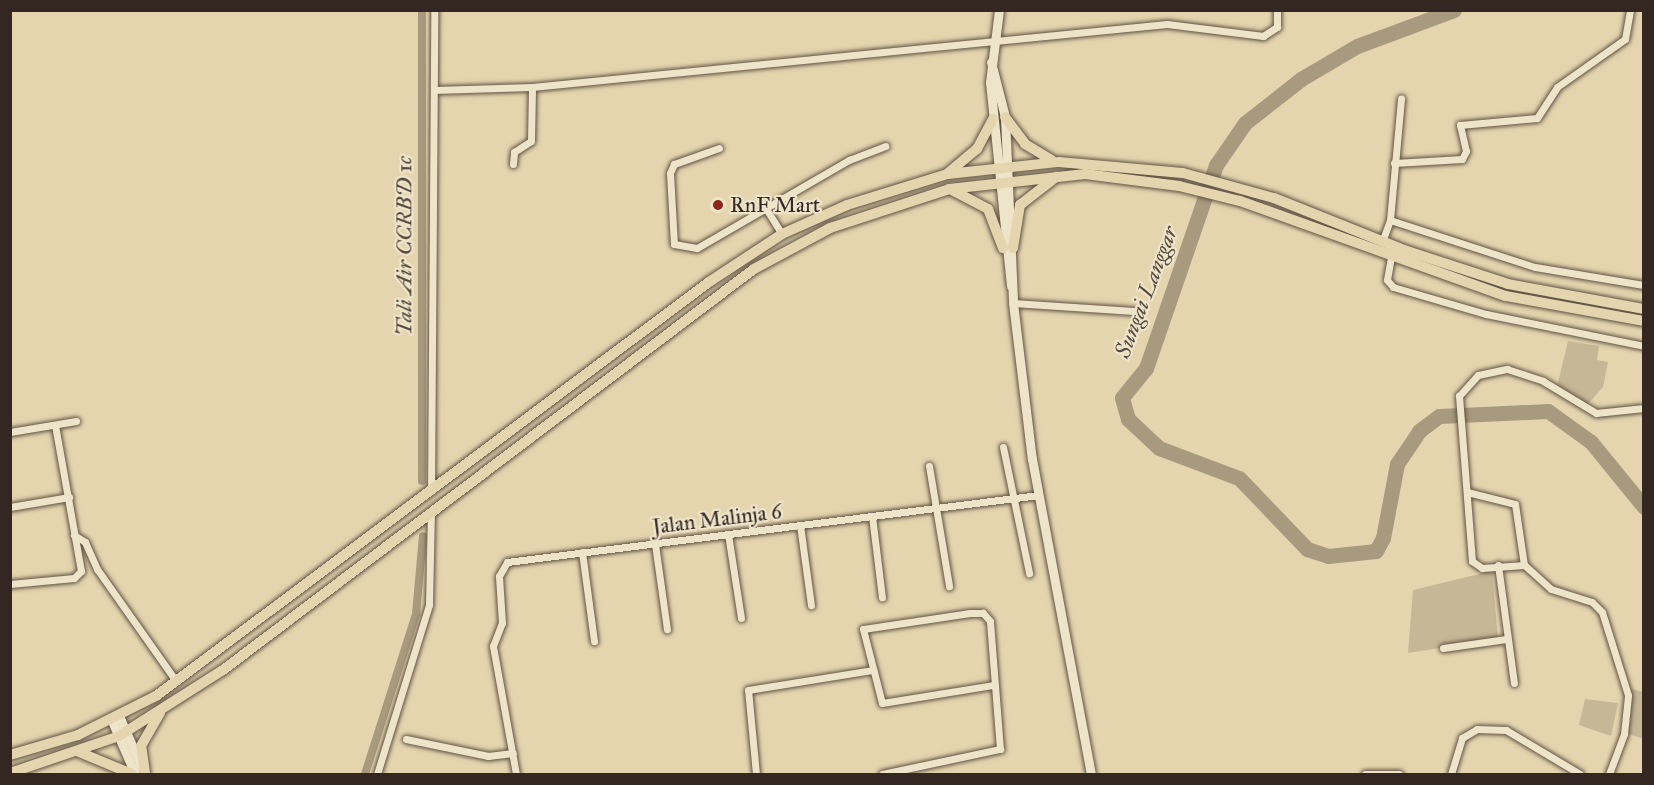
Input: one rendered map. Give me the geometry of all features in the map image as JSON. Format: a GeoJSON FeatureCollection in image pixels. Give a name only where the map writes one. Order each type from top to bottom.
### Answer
{"type":"FeatureCollection","features":[{"type":"Feature","properties":{"kind":"highway"},"geometry":{"type":"LineString","coordinates":[[1005,117],[1025,144],[1059,162]]}},
{"type":"Feature","properties":{"kind":"highway"},"geometry":{"type":"LineString","coordinates":[[948,174],[977,149],[993,119]]}},
{"type":"Feature","properties":{"kind":"highway"},"geometry":{"type":"LineString","coordinates":[[10,755],[116,719],[176,681],[431,494],[709,282],[782,234],[847,206],[948,174],[1005,165],[1059,162],[1183,173],[1223,182],[1382,242],[1508,284],[1644,309]]}},
{"type":"Feature","properties":{"kind":"highway"},"geometry":{"type":"LineString","coordinates":[[1008,248],[1020,205],[1061,174]]}},
{"type":"Feature","properties":{"kind":"highway"},"geometry":{"type":"LineString","coordinates":[[10,773],[79,752],[123,734],[161,711],[431,513],[754,270],[830,228],[949,189],[1005,179],[1061,174],[1179,186],[1221,196],[1506,296],[1644,321]]}},
{"type":"Feature","properties":{"kind":"highway"},"geometry":{"type":"LineString","coordinates":[[949,189],[988,209],[1008,248]]}},
{"type":"Feature","properties":{"kind":"highway"},"geometry":{"type":"LineString","coordinates":[[79,752],[139,774],[141,746],[161,711]]}},
{"type":"Feature","properties":{"kind":"main road"},"geometry":{"type":"LineString","coordinates":[[999,10],[992,62],[993,119],[1005,165]]}},
{"type":"Feature","properties":{"kind":"main road"},"geometry":{"type":"LineString","coordinates":[[992,62],[1005,117],[1008,248],[1013,303],[1039,495],[1091,774]]}},
{"type":"Feature","properties":{"kind":"main road"},"geometry":{"type":"LineString","coordinates":[[116,719],[139,774]]}},
{"type":"Feature","properties":{"kind":"street"},"geometry":{"type":"LineString","coordinates":[[431,494],[434,10]]}},
{"type":"Feature","properties":{"kind":"street"},"geometry":{"type":"LineString","coordinates":[[434,90],[532,87],[994,39],[1167,24],[1263,36],[1277,27],[1277,10]]}},
{"type":"Feature","properties":{"kind":"street"},"geometry":{"type":"LineString","coordinates":[[1394,163],[1462,159],[1466,151],[1460,125],[1537,117],[1557,87],[1625,39],[1630,10]]}},
{"type":"Feature","properties":{"kind":"street"},"geometry":{"type":"LineString","coordinates":[[513,164],[514,152],[531,141],[532,87]]}},
{"type":"Feature","properties":{"kind":"street"},"geometry":{"type":"LineString","coordinates":[[1382,242],[1390,220],[1401,98]]}},
{"type":"Feature","properties":{"kind":"street"},"geometry":{"type":"LineString","coordinates":[[719,148],[674,164],[669,173],[674,244],[697,248],[765,207],[885,146]]}},
{"type":"Feature","properties":{"kind":"street"},"geometry":{"type":"LineString","coordinates":[[765,207],[782,234]]}},
{"type":"Feature","properties":{"kind":"street"},"geometry":{"type":"LineString","coordinates":[[1390,220],[1535,267],[1644,285]]}},
{"type":"Feature","properties":{"kind":"street"},"geometry":{"type":"LineString","coordinates":[[1391,257],[1387,280],[1393,287],[1486,314],[1644,346]]}},
{"type":"Feature","properties":{"kind":"street"},"geometry":{"type":"LineString","coordinates":[[1013,303],[1134,311]]}},
{"type":"Feature","properties":{"kind":"street"},"geometry":{"type":"LineString","coordinates":[[1524,565],[1482,568],[1472,561],[1460,421],[1460,403],[1464,387],[1478,375],[1507,369],[1543,381],[1596,413],[1644,408]]}},
{"type":"Feature","properties":{"kind":"street"},"geometry":{"type":"LineString","coordinates":[[10,432],[76,421]]}},
{"type":"Feature","properties":{"kind":"street"},"geometry":{"type":"LineString","coordinates":[[10,584],[74,578],[81,571],[55,425]]}},
{"type":"Feature","properties":{"kind":"street"},"geometry":{"type":"LineString","coordinates":[[1003,447],[1029,573]]}},
{"type":"Feature","properties":{"kind":"street"},"geometry":{"type":"LineString","coordinates":[[929,466],[949,586]]}},
{"type":"Feature","properties":{"kind":"street"},"geometry":{"type":"LineString","coordinates":[[1467,492],[1515,504],[1524,565],[1551,589],[1592,602],[1602,612],[1628,695],[1624,734],[1609,774]]}},
{"type":"Feature","properties":{"kind":"street","name":"Jalan Malinja 6"},"geometry":{"type":"LineString","coordinates":[[513,753],[493,638],[502,623],[502,564],[1039,495]]}},
{"type":"Feature","properties":{"kind":"street"},"geometry":{"type":"LineString","coordinates":[[10,507],[69,497]]}},
{"type":"Feature","properties":{"kind":"street"},"geometry":{"type":"LineString","coordinates":[[377,774],[429,605],[431,513]]}},
{"type":"Feature","properties":{"kind":"street"},"geometry":{"type":"LineString","coordinates":[[872,516],[882,597]]}},
{"type":"Feature","properties":{"kind":"street"},"geometry":{"type":"LineString","coordinates":[[800,525],[811,605]]}},
{"type":"Feature","properties":{"kind":"street"},"geometry":{"type":"LineString","coordinates":[[74,534],[85,542],[97,569],[176,681]]}},
{"type":"Feature","properties":{"kind":"street"},"geometry":{"type":"LineString","coordinates":[[728,534],[741,618]]}},
{"type":"Feature","properties":{"kind":"street"},"geometry":{"type":"LineString","coordinates":[[655,544],[667,629]]}},
{"type":"Feature","properties":{"kind":"street"},"geometry":{"type":"LineString","coordinates":[[582,552],[594,641]]}},
{"type":"Feature","properties":{"kind":"street"},"geometry":{"type":"LineString","coordinates":[[1498,566],[1506,639],[1514,683]]}},
{"type":"Feature","properties":{"kind":"street"},"geometry":{"type":"LineString","coordinates":[[882,774],[1000,748],[1003,730],[993,685],[990,621],[982,613],[863,629],[882,703],[993,685]]}},
{"type":"Feature","properties":{"kind":"street"},"geometry":{"type":"LineString","coordinates":[[1443,648],[1506,639]]}},
{"type":"Feature","properties":{"kind":"street"},"geometry":{"type":"LineString","coordinates":[[756,774],[748,690],[873,670]]}},
{"type":"Feature","properties":{"kind":"street"},"geometry":{"type":"LineString","coordinates":[[1451,774],[1462,738],[1488,729],[1516,735],[1580,774]]}},
{"type":"Feature","properties":{"kind":"street"},"geometry":{"type":"LineString","coordinates":[[406,739],[488,756],[513,753],[516,774]]}},
{"type":"Feature","properties":{"kind":"street"},"geometry":{"type":"LineString","coordinates":[[1365,774],[1399,774]]}},
{"type":"Feature","properties":{"kind":"shaded area"},"geometry":{"type":"Polygon","coordinates":[[[1568,341],[1599,346],[1597,360],[1608,362],[1603,387],[1586,406],[1557,387],[1568,341]]]}},
{"type":"Feature","properties":{"kind":"shaded area"},"geometry":{"type":"Polygon","coordinates":[[[1492,571],[1498,639],[1408,653],[1413,590],[1492,571]]]}},
{"type":"Feature","properties":{"kind":"shaded area"},"geometry":{"type":"Polygon","coordinates":[[[1628,688],[1643,692],[1643,739],[1623,732],[1628,688]]]}},
{"type":"Feature","properties":{"kind":"shaded area"},"geometry":{"type":"Polygon","coordinates":[[[1585,699],[1618,703],[1611,736],[1579,725],[1585,699]]]}},
{"type":"Feature","properties":{"kind":"waterway","name":"Tali Air CCRBD 1c"},"geometry":{"type":"LineString","coordinates":[[422,10],[422,481]]}},
{"type":"Feature","properties":{"kind":"waterway","name":"Sungai Langgar"},"geometry":{"type":"LineString","coordinates":[[1454,10],[1357,46],[1301,79],[1245,123],[1216,165],[1146,368],[1122,398],[1128,419],[1159,448],[1239,478],[1307,549],[1328,556],[1376,551],[1383,538],[1397,464],[1419,431],[1439,416],[1548,411],[1591,442],[1644,507]]}},
{"type":"Feature","properties":{"kind":"waterway","name":"Tali Air CCRBD 1c"},"geometry":{"type":"LineString","coordinates":[[365,774],[416,614],[423,536]]}},
{"type":"Feature","properties":{"kind":"place","name":"RnF Mart"},"geometry":{"type":"Point","coordinates":[718,205]}}]}
